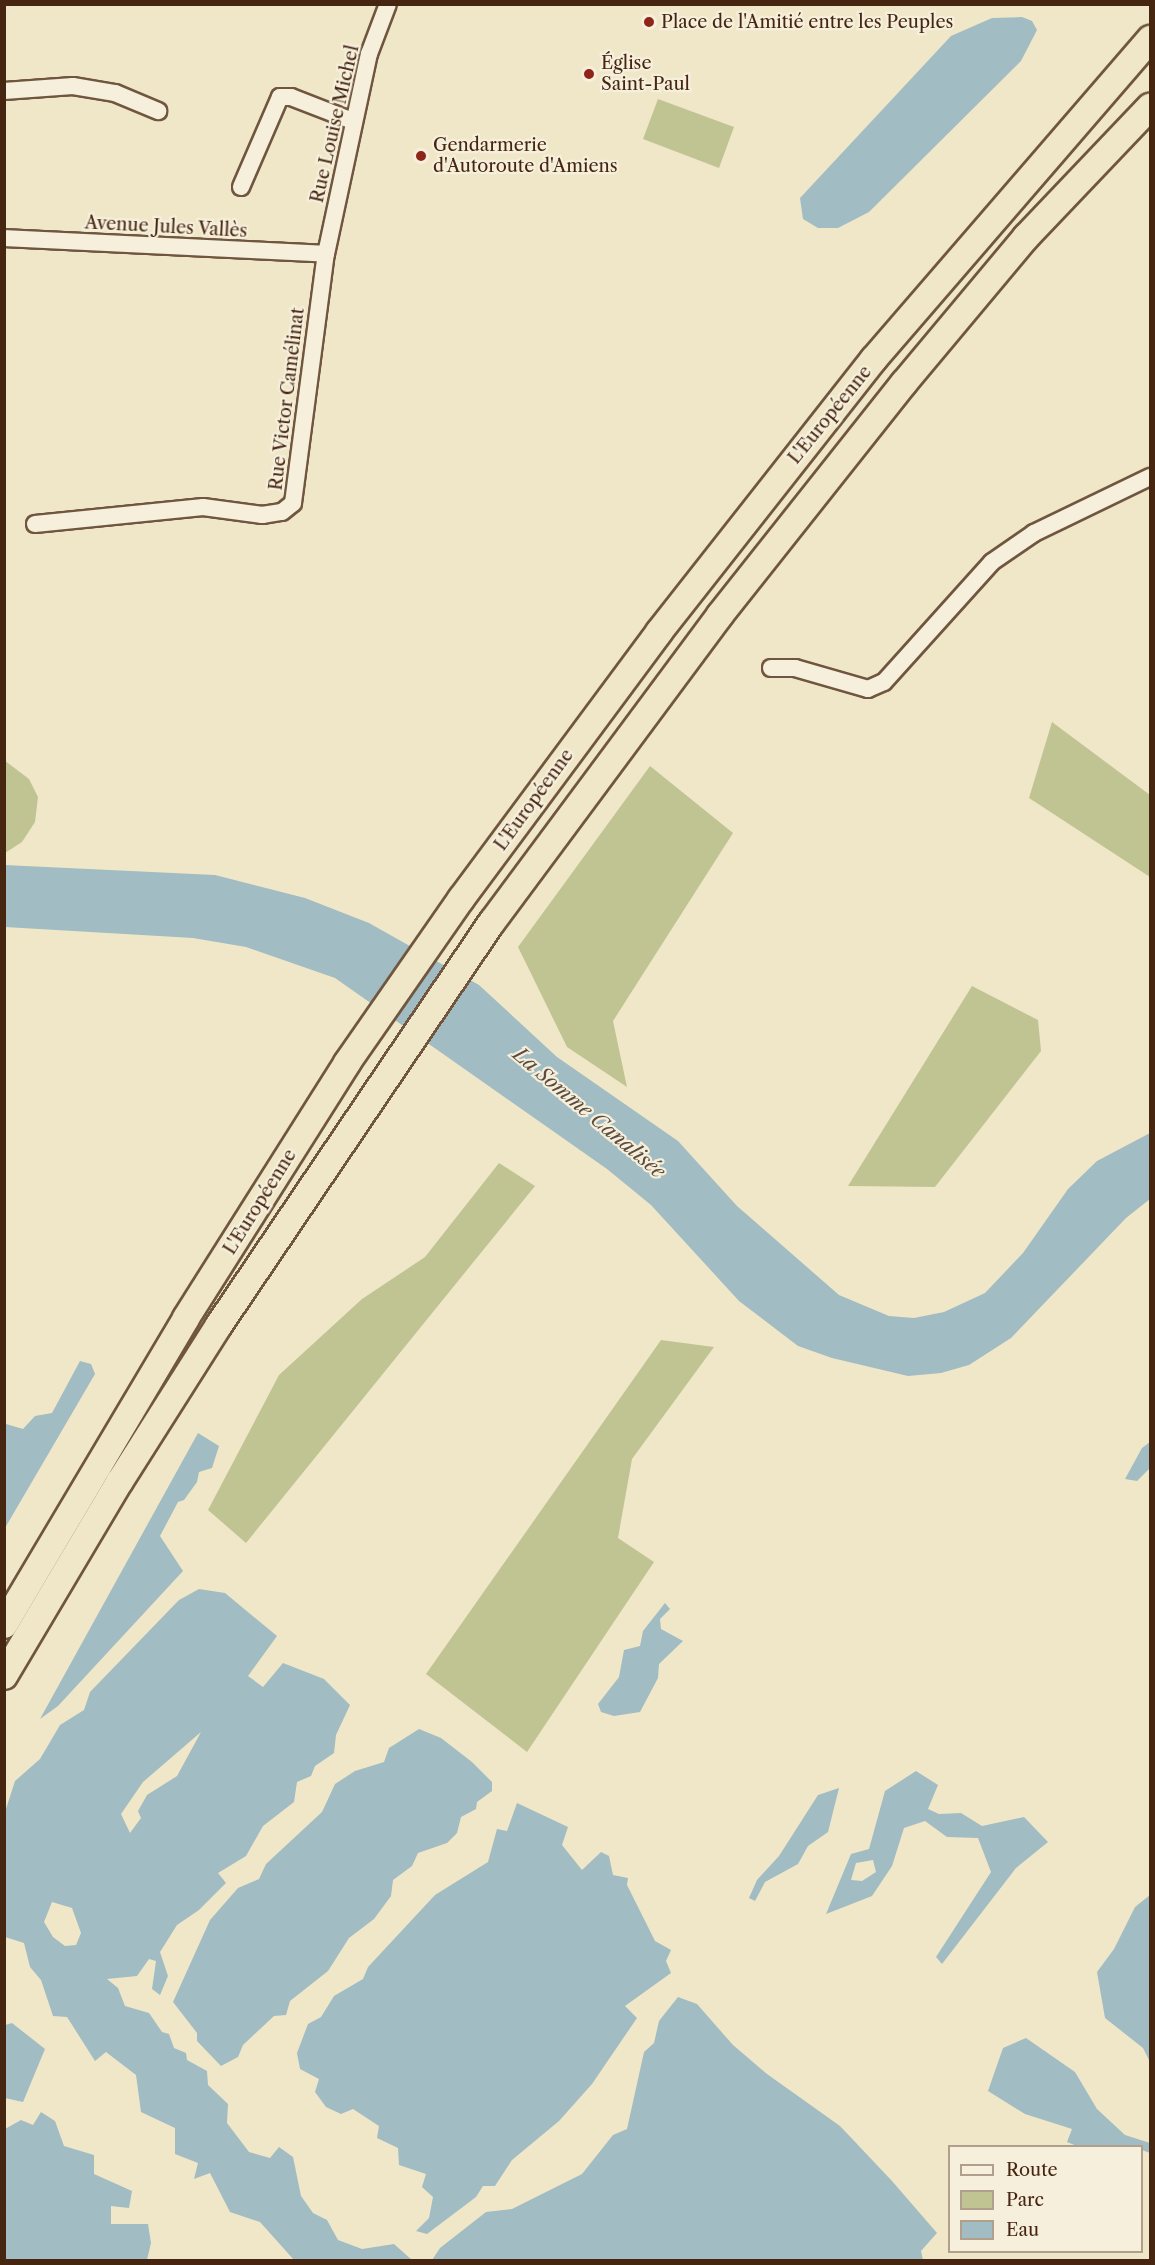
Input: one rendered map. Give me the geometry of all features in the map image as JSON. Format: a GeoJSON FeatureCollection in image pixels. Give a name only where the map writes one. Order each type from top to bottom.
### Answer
{"type":"FeatureCollection","features":[{"type":"Feature","properties":{"kind":"highway","name":"L'Européenne"},"geometry":{"type":"LineString","coordinates":[[4,1625],[186,1318],[347,1064],[461,899],[659,632],[874,359],[1150,39]]}},
{"type":"Feature","properties":{"kind":"highway","name":"L'Européenne"},"geometry":{"type":"LineString","coordinates":[[4,1676],[133,1461],[379,1085],[492,922],[720,615],[904,383],[1026,237],[1150,106]]}},
{"type":"Feature","properties":{"kind":"street","name":"Rue Louise Michel"},"geometry":{"type":"LineString","coordinates":[[326,254],[369,54],[388,4]]}},
{"type":"Feature","properties":{"kind":"street"},"geometry":{"type":"LineString","coordinates":[[4,91],[73,86],[114,93],[158,111]]}},
{"type":"Feature","properties":{"kind":"street"},"geometry":{"type":"LineString","coordinates":[[241,186],[280,97],[291,97],[353,121]]}},
{"type":"Feature","properties":{"kind":"street","name":"Avenue Jules Vallès"},"geometry":{"type":"LineString","coordinates":[[4,238],[326,254]]}},
{"type":"Feature","properties":{"kind":"street","name":"Rue Victor Camélinat"},"geometry":{"type":"LineString","coordinates":[[35,524],[203,507],[262,515],[282,512],[292,503],[326,254]]}},
{"type":"Feature","properties":{"kind":"street"},"geometry":{"type":"LineString","coordinates":[[771,668],[795,668],[868,689],[884,682],[992,562],[1034,533],[1150,477]]}},
{"type":"Feature","properties":{"kind":"green space"},"geometry":{"type":"Polygon","coordinates":[[[658,99],[734,127],[719,168],[643,139],[658,99]]]}},
{"type":"Feature","properties":{"kind":"green space"},"geometry":{"type":"Polygon","coordinates":[[[1052,722],[1150,795],[1150,877],[1029,798],[1052,722]]]}},
{"type":"Feature","properties":{"kind":"green space"},"geometry":{"type":"Polygon","coordinates":[[[4,760],[29,779],[38,797],[35,822],[22,842],[5,853],[4,760]]]}},
{"type":"Feature","properties":{"kind":"green space"},"geometry":{"type":"Polygon","coordinates":[[[650,766],[733,833],[613,1021],[627,1087],[567,1047],[518,947],[650,766]]]}},
{"type":"Feature","properties":{"kind":"green space"},"geometry":{"type":"Polygon","coordinates":[[[972,986],[1038,1020],[1041,1051],[935,1187],[848,1186],[972,986]]]}},
{"type":"Feature","properties":{"kind":"green space"},"geometry":{"type":"Polygon","coordinates":[[[499,1163],[535,1186],[246,1543],[208,1510],[279,1375],[362,1299],[425,1257],[499,1163]]]}},
{"type":"Feature","properties":{"kind":"green space"},"geometry":{"type":"Polygon","coordinates":[[[661,1340],[714,1347],[632,1459],[618,1538],[654,1562],[527,1752],[426,1674],[661,1340]]]}},
{"type":"Feature","properties":{"kind":"water"},"geometry":{"type":"Polygon","coordinates":[[[1022,17],[1032,21],[1037,30],[1021,61],[869,212],[838,228],[818,228],[803,219],[800,198],[951,36],[992,18],[1022,17]]]}},
{"type":"Feature","properties":{"kind":"water","name":"La Somme Canalisée"},"geometry":{"type":"Polygon","coordinates":[[[4,865],[215,875],[305,898],[369,923],[479,985],[557,1057],[678,1141],[737,1206],[839,1295],[889,1316],[914,1318],[944,1312],[985,1293],[1023,1253],[1068,1189],[1097,1161],[1150,1133],[1150,1199],[1126,1218],[1011,1338],[969,1365],[941,1373],[908,1376],[832,1358],[798,1346],[739,1301],[651,1205],[607,1169],[335,978],[246,947],[193,938],[5,927],[4,865]]]}},
{"type":"Feature","properties":{"kind":"water"},"geometry":{"type":"Polygon","coordinates":[[[80,1361],[91,1364],[95,1374],[5,1528],[5,1420],[6,1424],[23,1429],[35,1416],[52,1413],[80,1361]]]}},
{"type":"Feature","properties":{"kind":"water"},"geometry":{"type":"Polygon","coordinates":[[[198,1433],[219,1446],[212,1468],[199,1472],[197,1482],[184,1500],[178,1502],[160,1536],[183,1571],[58,1706],[40,1719],[198,1433]]]}},
{"type":"Feature","properties":{"kind":"water"},"geometry":{"type":"Polygon","coordinates":[[[1150,1442],[1150,1468],[1137,1481],[1125,1479],[1142,1448],[1150,1442]]]}},
{"type":"Feature","properties":{"kind":"water"},"geometry":{"type":"Polygon","coordinates":[[[199,1589],[225,1593],[277,1636],[248,1676],[263,1687],[283,1663],[324,1679],[350,1705],[336,1735],[334,1753],[315,1766],[311,1776],[297,1782],[294,1802],[263,1826],[246,1856],[218,1873],[226,1883],[199,1910],[177,1925],[160,1952],[168,1976],[160,1995],[152,1989],[156,1961],[149,1959],[137,1976],[107,1979],[118,1988],[125,2006],[149,2013],[162,2032],[169,2034],[174,2048],[186,2053],[187,2060],[207,2071],[208,2085],[228,2104],[227,2123],[249,2152],[270,2158],[279,2147],[293,2157],[301,2196],[313,2213],[327,2220],[338,2240],[362,2249],[394,2244],[412,2260],[294,2260],[260,2222],[230,2212],[210,2173],[194,2179],[198,2163],[175,2154],[175,2128],[141,2112],[136,2075],[106,2052],[95,2061],[67,2017],[53,2016],[41,1980],[30,1967],[24,1943],[5,1937],[5,1812],[15,1781],[40,1759],[60,1725],[84,1710],[90,1692],[179,1600],[199,1589]],[[201,1732],[143,1782],[121,1814],[130,1833],[141,1818],[138,1811],[147,1795],[177,1776],[201,1732]],[[52,1902],[44,1922],[53,1937],[65,1946],[76,1945],[81,1933],[72,1908],[52,1902]]]}},
{"type":"Feature","properties":{"kind":"water"},"geometry":{"type":"Polygon","coordinates":[[[665,1603],[670,1609],[660,1619],[661,1629],[683,1641],[659,1664],[658,1678],[640,1712],[614,1716],[601,1712],[598,1704],[619,1677],[624,1650],[640,1646],[643,1631],[665,1603]]]}},
{"type":"Feature","properties":{"kind":"water"},"geometry":{"type":"Polygon","coordinates":[[[419,1729],[441,1738],[472,1762],[492,1782],[492,1791],[477,1802],[476,1809],[461,1817],[457,1833],[447,1843],[418,1853],[412,1866],[393,1880],[391,1896],[374,1919],[349,1938],[328,1971],[290,2001],[286,2015],[274,2016],[243,2045],[238,2057],[221,2066],[197,2041],[197,2033],[173,2002],[210,1920],[238,1888],[259,1879],[266,1864],[322,1812],[335,1784],[355,1771],[384,1762],[389,1748],[419,1729]]]}},
{"type":"Feature","properties":{"kind":"water"},"geometry":{"type":"Polygon","coordinates":[[[916,1771],[938,1785],[928,1809],[939,1814],[961,1813],[982,1826],[1024,1817],[1048,1842],[1016,1868],[942,1964],[936,1957],[991,1872],[978,1838],[947,1837],[925,1821],[904,1828],[892,1866],[872,1896],[826,1914],[851,1854],[869,1849],[885,1791],[916,1771]],[[873,1860],[856,1863],[851,1880],[862,1881],[876,1872],[873,1860]]]}},
{"type":"Feature","properties":{"kind":"water"},"geometry":{"type":"Polygon","coordinates":[[[839,1788],[828,1832],[808,1846],[798,1864],[765,1882],[755,1901],[749,1898],[757,1880],[779,1856],[818,1795],[839,1788]]]}},
{"type":"Feature","properties":{"kind":"water"},"geometry":{"type":"Polygon","coordinates":[[[517,1803],[568,1827],[562,1845],[582,1870],[601,1852],[609,1856],[613,1875],[628,1878],[627,1885],[655,1941],[671,1950],[666,1961],[671,1973],[625,2006],[637,2018],[592,2084],[559,2121],[512,2160],[495,2186],[483,2186],[476,2197],[427,2234],[416,2231],[429,2218],[433,2197],[422,2187],[426,2174],[399,2165],[398,2148],[377,2138],[379,2126],[353,2109],[341,2114],[326,2107],[315,2092],[319,2079],[300,2069],[297,2053],[308,2024],[321,2017],[334,1996],[363,1979],[368,1967],[435,1895],[488,1862],[497,1829],[507,1831],[517,1803]]]}},
{"type":"Feature","properties":{"kind":"water"},"geometry":{"type":"Polygon","coordinates":[[[1150,1895],[1150,2062],[1143,2048],[1105,2018],[1097,1972],[1114,1949],[1135,1907],[1150,1895]]]}},
{"type":"Feature","properties":{"kind":"water"},"geometry":{"type":"Polygon","coordinates":[[[678,1997],[697,2004],[733,2045],[767,2074],[840,2126],[892,2181],[937,2233],[921,2251],[923,2260],[432,2260],[440,2248],[486,2212],[512,2209],[582,2174],[613,2135],[627,2129],[644,2052],[654,2043],[659,2021],[678,1997]]]}},
{"type":"Feature","properties":{"kind":"water"},"geometry":{"type":"Polygon","coordinates":[[[12,2023],[45,2049],[23,2102],[5,2098],[5,2025],[12,2023]]]}},
{"type":"Feature","properties":{"kind":"water"},"geometry":{"type":"Polygon","coordinates":[[[1026,2038],[1075,2072],[1097,2109],[1125,2135],[1150,2143],[1150,2153],[1143,2150],[1143,2145],[1074,2145],[1067,2142],[1072,2129],[1025,2114],[988,2091],[1003,2048],[1026,2038]]]}},
{"type":"Feature","properties":{"kind":"water"},"geometry":{"type":"Polygon","coordinates":[[[41,2112],[55,2121],[64,2146],[94,2155],[94,2174],[132,2191],[129,2208],[111,2206],[111,2224],[148,2224],[151,2243],[147,2260],[5,2260],[5,2129],[21,2120],[33,2125],[41,2112]]]}},
{"type":"Feature","properties":{"kind":"place","name":"Place de l'Amitié entre les Peuples"},"geometry":{"type":"Point","coordinates":[649,22]}},
{"type":"Feature","properties":{"kind":"place","name":"Église Saint-Paul"},"geometry":{"type":"Point","coordinates":[589,74]}},
{"type":"Feature","properties":{"kind":"place","name":"Gendarmerie d'Autoroute d'Amiens"},"geometry":{"type":"Point","coordinates":[421,156]}}]}
